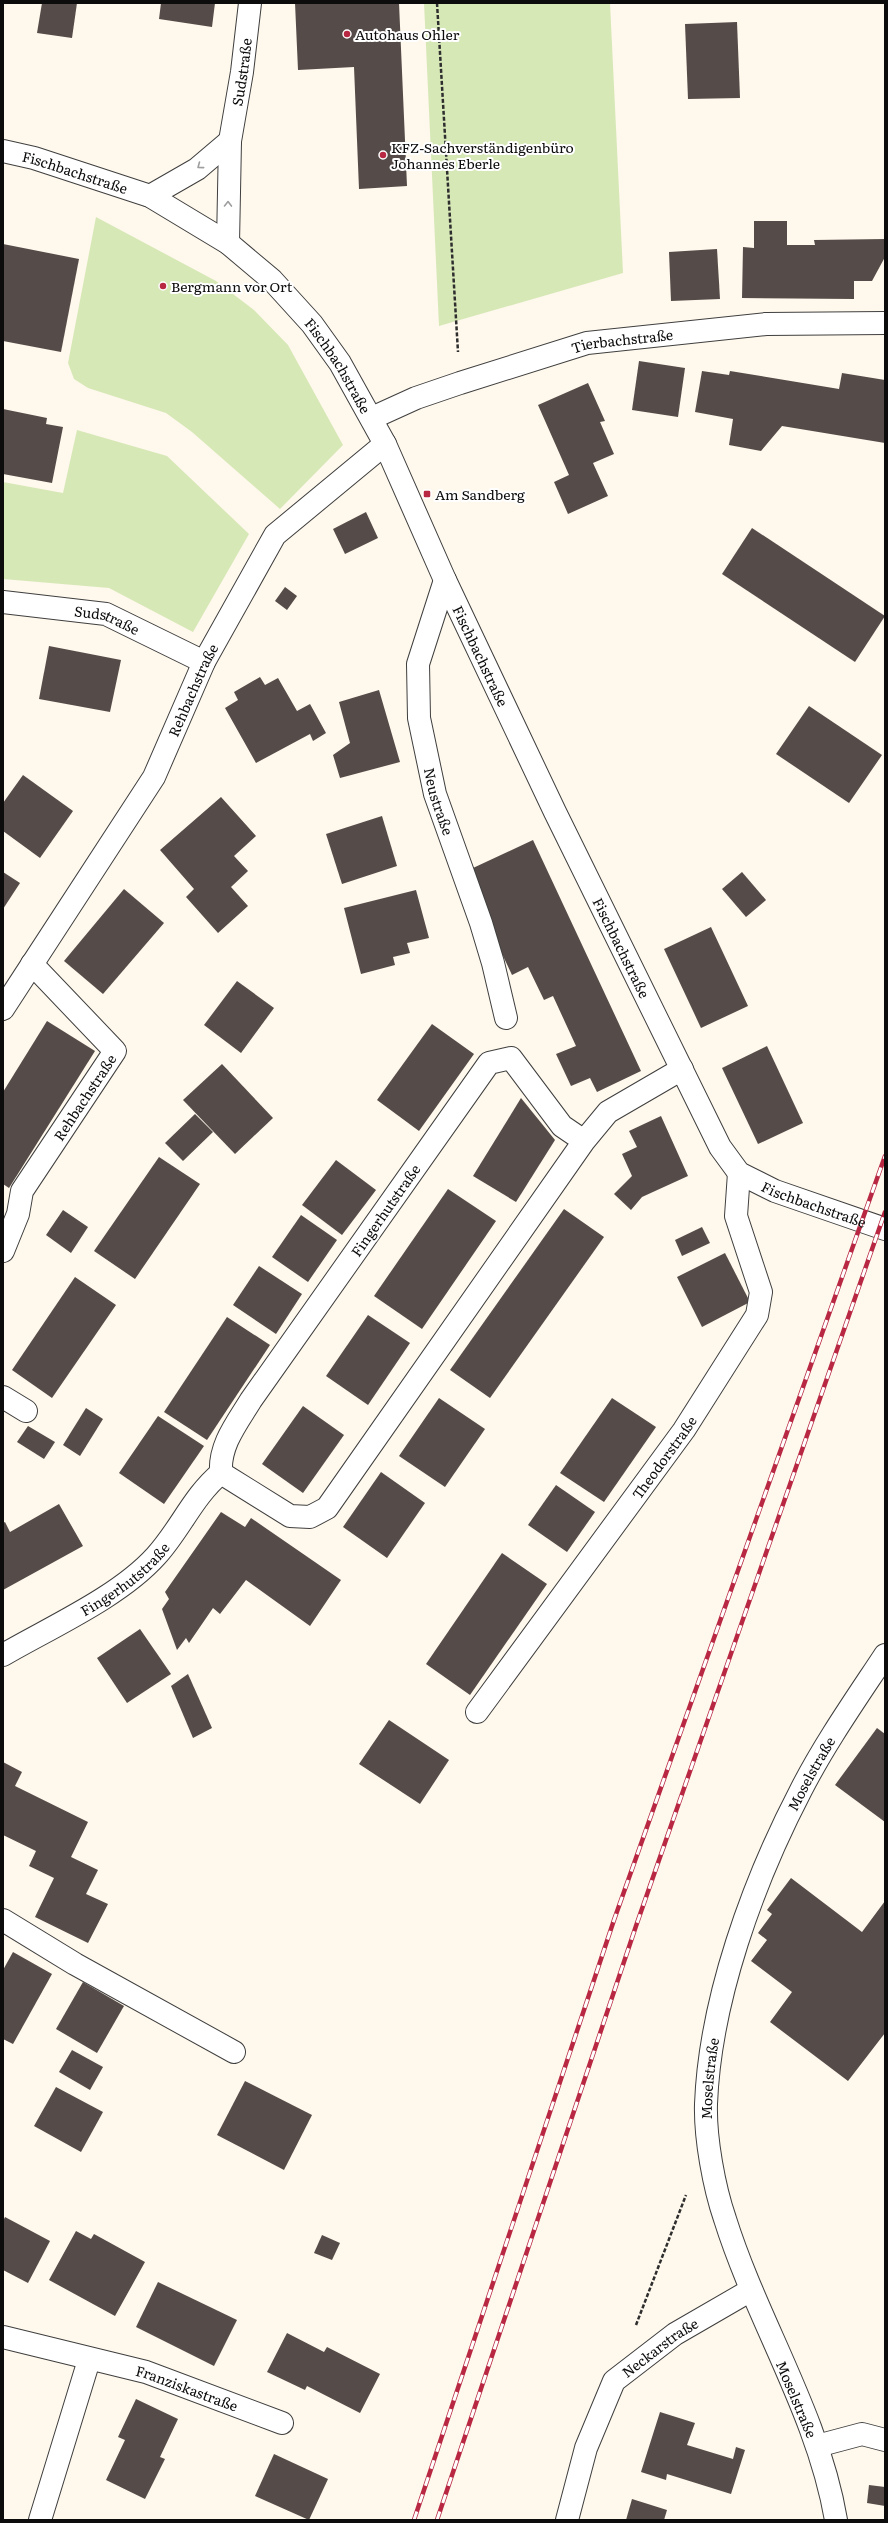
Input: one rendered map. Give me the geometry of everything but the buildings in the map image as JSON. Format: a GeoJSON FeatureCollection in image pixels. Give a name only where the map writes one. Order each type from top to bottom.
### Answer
{"type":"FeatureCollection","features":[{"type":"Feature","properties":{"kind":"street","name":"Sudstraße"},"geometry":{"type":"LineString","coordinates":[[228,243],[230,141],[242,72],[250,3]]}},
{"type":"Feature","properties":{"kind":"street"},"geometry":{"type":"LineString","coordinates":[[150,196],[197,169],[230,141]]}},
{"type":"Feature","properties":{"kind":"street","name":"Fischbachstraße"},"geometry":{"type":"LineString","coordinates":[[3,151],[34,158],[150,196],[228,243],[272,280],[312,324],[340,363],[372,418],[385,444],[445,580],[555,812],[720,1147],[739,1173],[775,1191],[885,1229]]}},
{"type":"Feature","properties":{"kind":"street","name":"Tierbachstraße"},"geometry":{"type":"LineString","coordinates":[[372,418],[416,398],[587,343],[766,324],[885,323]]}},
{"type":"Feature","properties":{"kind":"street","name":"Rehbachstraße"},"geometry":{"type":"LineString","coordinates":[[3,1009],[154,778],[204,662],[275,535],[385,444]]}},
{"type":"Feature","properties":{"kind":"street","name":"Neustraße"},"geometry":{"type":"LineString","coordinates":[[445,580],[418,664],[419,718],[435,794],[481,923],[493,963],[506,1018]]}},
{"type":"Feature","properties":{"kind":"street","name":"Sudstraße"},"geometry":{"type":"LineString","coordinates":[[3,602],[106,614],[204,662]]}},
{"type":"Feature","properties":{"kind":"street","name":"Rehbachstraße"},"geometry":{"type":"LineString","coordinates":[[3,1251],[18,1214],[22,1190],[115,1051],[32,964]]}},
{"type":"Feature","properties":{"kind":"street","name":"Fingerhutstraße"},"geometry":{"type":"LineString","coordinates":[[3,1655],[120,1587],[156,1556],[206,1486],[221,1473],[220,1462],[224,1444],[251,1400],[489,1063],[510,1058],[562,1126],[584,1141]]}},
{"type":"Feature","properties":{"kind":"street"},"geometry":{"type":"LineString","coordinates":[[221,1473],[290,1516],[310,1517],[327,1508],[584,1141],[608,1112],[682,1069]]}},
{"type":"Feature","properties":{"kind":"street","name":"Theodorstraße"},"geometry":{"type":"LineString","coordinates":[[477,1712],[684,1430],[757,1315],[761,1292],[736,1216],[739,1173]]}},
{"type":"Feature","properties":{"kind":"street"},"geometry":{"type":"LineString","coordinates":[[3,1397],[26,1411]]}},
{"type":"Feature","properties":{"kind":"street","name":"Moselstraße"},"geometry":{"type":"LineString","coordinates":[[836,2520],[817,2446],[751,2290],[724,2218],[712,2167],[706,2106],[713,2038],[728,1970],[760,1882],[801,1789],[885,1656]]}},
{"type":"Feature","properties":{"kind":"street"},"geometry":{"type":"LineString","coordinates":[[3,1920],[76,1964],[234,2052]]}},
{"type":"Feature","properties":{"kind":"street","name":"Neckarstraße"},"geometry":{"type":"LineString","coordinates":[[566,2520],[586,2448],[614,2381],[675,2334],[751,2290]]}},
{"type":"Feature","properties":{"kind":"street","name":"Franziskastraße"},"geometry":{"type":"LineString","coordinates":[[3,2337],[89,2360],[146,2372],[282,2423]]}},
{"type":"Feature","properties":{"kind":"street"},"geometry":{"type":"LineString","coordinates":[[40,2520],[89,2360]]}},
{"type":"Feature","properties":{"kind":"street"},"geometry":{"type":"LineString","coordinates":[[817,2446],[862,2434],[885,2440]]}},
{"type":"Feature","properties":{"kind":"path"},"geometry":{"type":"LineString","coordinates":[[437,3],[460,383]]}},
{"type":"Feature","properties":{"kind":"path"},"geometry":{"type":"LineString","coordinates":[[634,2329],[689,2187]]}},
{"type":"Feature","properties":{"kind":"green space"},"geometry":{"type":"Polygon","coordinates":[[[424,3],[610,3],[623,273],[439,326],[424,3]]]}},
{"type":"Feature","properties":{"kind":"green space"},"geometry":{"type":"Polygon","coordinates":[[[96,217],[216,281],[254,310],[288,345],[343,445],[280,509],[192,432],[166,413],[88,388],[74,379],[68,363],[96,217]]]}},
{"type":"Feature","properties":{"kind":"green space"},"geometry":{"type":"Polygon","coordinates":[[[77,430],[167,456],[249,534],[193,632],[109,588],[3,579],[3,482],[63,493],[77,430]]]}},
{"type":"Feature","properties":{"kind":"railway"},"geometry":{"type":"LineString","coordinates":[[414,2520],[614,1920],[885,1156]]}},
{"type":"Feature","properties":{"kind":"railway"},"geometry":{"type":"LineString","coordinates":[[437,2520],[636,1926],[885,1212]]}},
{"type":"Feature","properties":{"kind":"place","name":"Autohaus Ohler"},"geometry":{"type":"Point","coordinates":[347,34]}},
{"type":"Feature","properties":{"kind":"place","name":"KFZ-Sachverständigenbüro Johannes Eberle"},"geometry":{"type":"Point","coordinates":[383,155]}},
{"type":"Feature","properties":{"kind":"place","name":"Bergmann vor Ort"},"geometry":{"type":"Point","coordinates":[163,286]}},
{"type":"Feature","properties":{"kind":"place","name":"Am Sandberg"},"geometry":{"type":"Point","coordinates":[427,494]}}]}
